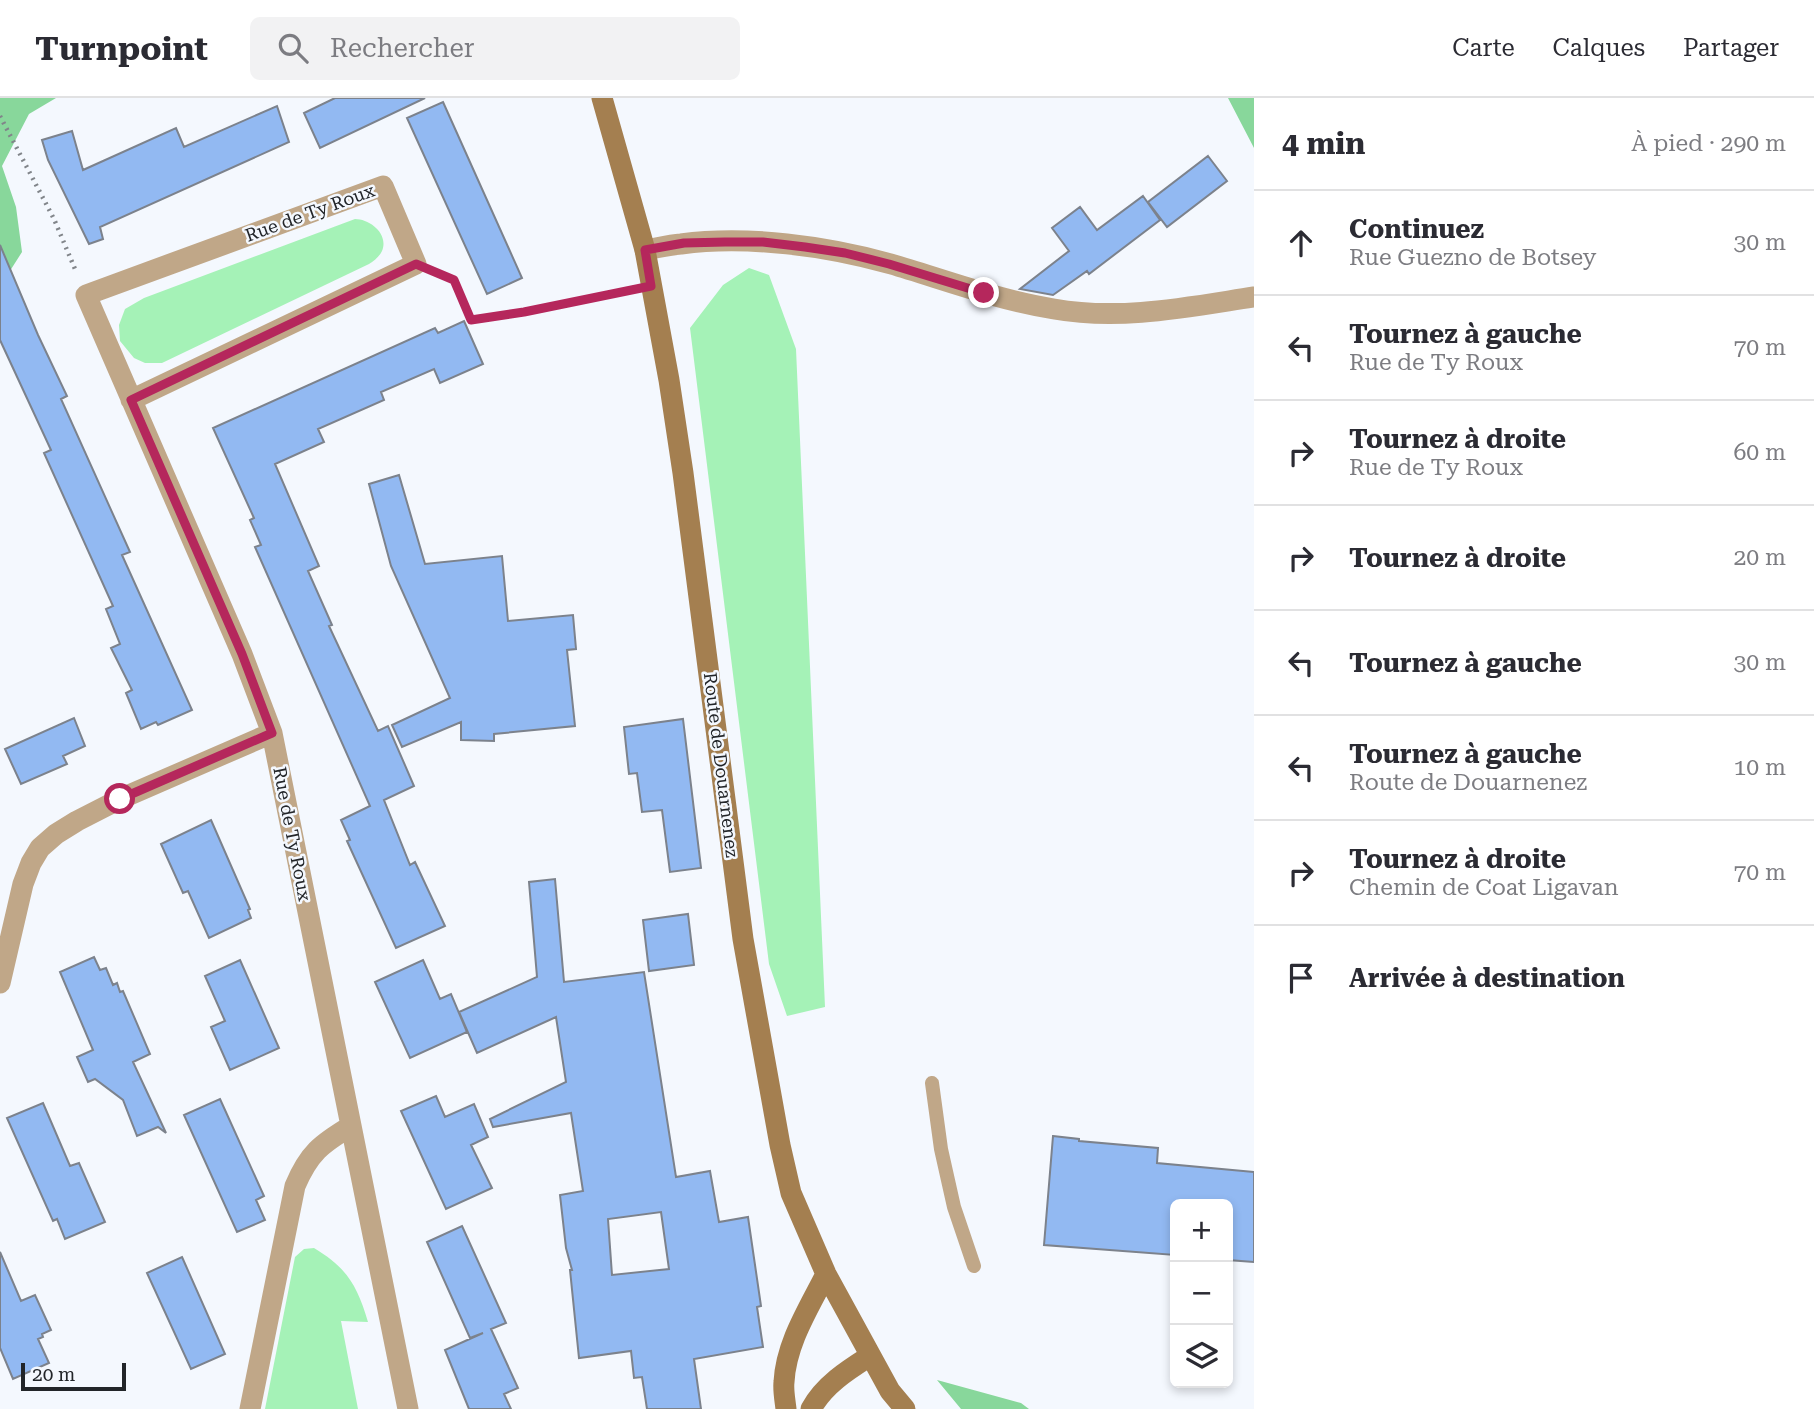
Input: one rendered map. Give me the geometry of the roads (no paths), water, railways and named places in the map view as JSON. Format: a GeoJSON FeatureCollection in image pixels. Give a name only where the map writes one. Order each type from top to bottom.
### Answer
{"type":"FeatureCollection","features":[{"type":"Feature","properties":{"kind":"main road","name":"Route de Douarnenez"},"geometry":{"type":"LineString","coordinates":[[602,98],[645,250],[669,380],[743,939],[791,1193],[826,1274],[890,1391],[905,1409]]}},
{"type":"Feature","properties":{"kind":"main road"},"geometry":{"type":"LineString","coordinates":[[786,1409],[784,1382],[787,1359],[795,1336],[826,1274]]}},
{"type":"Feature","properties":{"kind":"main road"},"geometry":{"type":"LineString","coordinates":[[811,1409],[817,1397],[844,1373],[870,1356]]}},
{"type":"Feature","properties":{"kind":"street","name":"Rue de Ty Roux"},"geometry":{"type":"LineString","coordinates":[[131,400],[416,264],[383,186],[86,295],[131,400],[242,654],[272,733],[408,1409]]}},
{"type":"Feature","properties":{"kind":"street"},"geometry":{"type":"LineString","coordinates":[[645,250],[684,243],[725,242],[763,242],[805,247],[889,264],[1028,304],[1095,314],[1136,313],[1254,298]]}},
{"type":"Feature","properties":{"kind":"street"},"geometry":{"type":"LineString","coordinates":[[0,983],[23,884],[40,848],[77,821],[120,799],[272,733]]}},
{"type":"Feature","properties":{"kind":"street"},"geometry":{"type":"LineString","coordinates":[[250,1409],[295,1186],[310,1156],[324,1142],[351,1126]]}},
{"type":"Feature","properties":{"kind":"lane"},"geometry":{"type":"LineString","coordinates":[[932,1083],[941,1149],[954,1208],[974,1266]]}}]}
